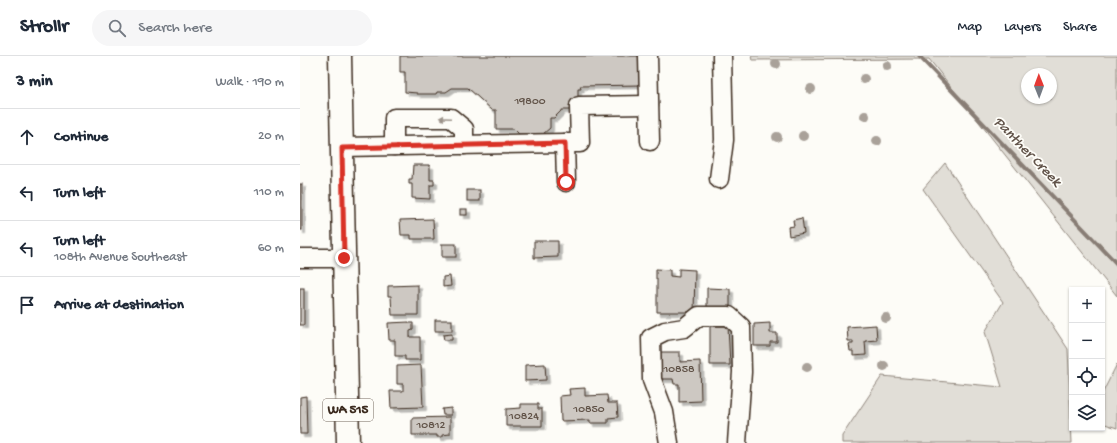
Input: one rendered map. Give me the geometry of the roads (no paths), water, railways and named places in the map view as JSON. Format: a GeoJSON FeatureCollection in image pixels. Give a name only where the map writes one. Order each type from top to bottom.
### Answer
{"type":"FeatureCollection","features":[{"type":"Feature","properties":{"kind":"main road","name":"WA 515"},"geometry":{"type":"LineString","coordinates":[[340,56],[348,443]]}},
{"type":"Feature","properties":{"kind":"street"},"geometry":{"type":"LineString","coordinates":[[648,56],[650,142]]}},
{"type":"Feature","properties":{"kind":"street"},"geometry":{"type":"LineString","coordinates":[[720,179],[724,140],[722,56]]}},
{"type":"Feature","properties":{"kind":"street"},"geometry":{"type":"LineString","coordinates":[[342,148],[580,143],[580,106],[649,105]]}},
{"type":"Feature","properties":{"kind":"street"},"geometry":{"type":"LineString","coordinates":[[394,146],[394,118],[451,118],[464,129],[464,145]]}},
{"type":"Feature","properties":{"kind":"street"},"geometry":{"type":"LineString","coordinates":[[565,143],[566,182]]}},
{"type":"Feature","properties":{"kind":"street"},"geometry":{"type":"LineString","coordinates":[[300,258],[344,258]]}},
{"type":"Feature","properties":{"kind":"street"},"geometry":{"type":"LineString","coordinates":[[669,443],[664,412],[652,380],[651,338],[665,330],[684,328],[699,316],[729,316],[741,327],[742,372],[738,443]]}},
{"type":"Feature","properties":{"kind":"waterway","name":"Panther Creek"},"geometry":{"type":"LineString","coordinates":[[919,56],[1117,264]]}}]}
